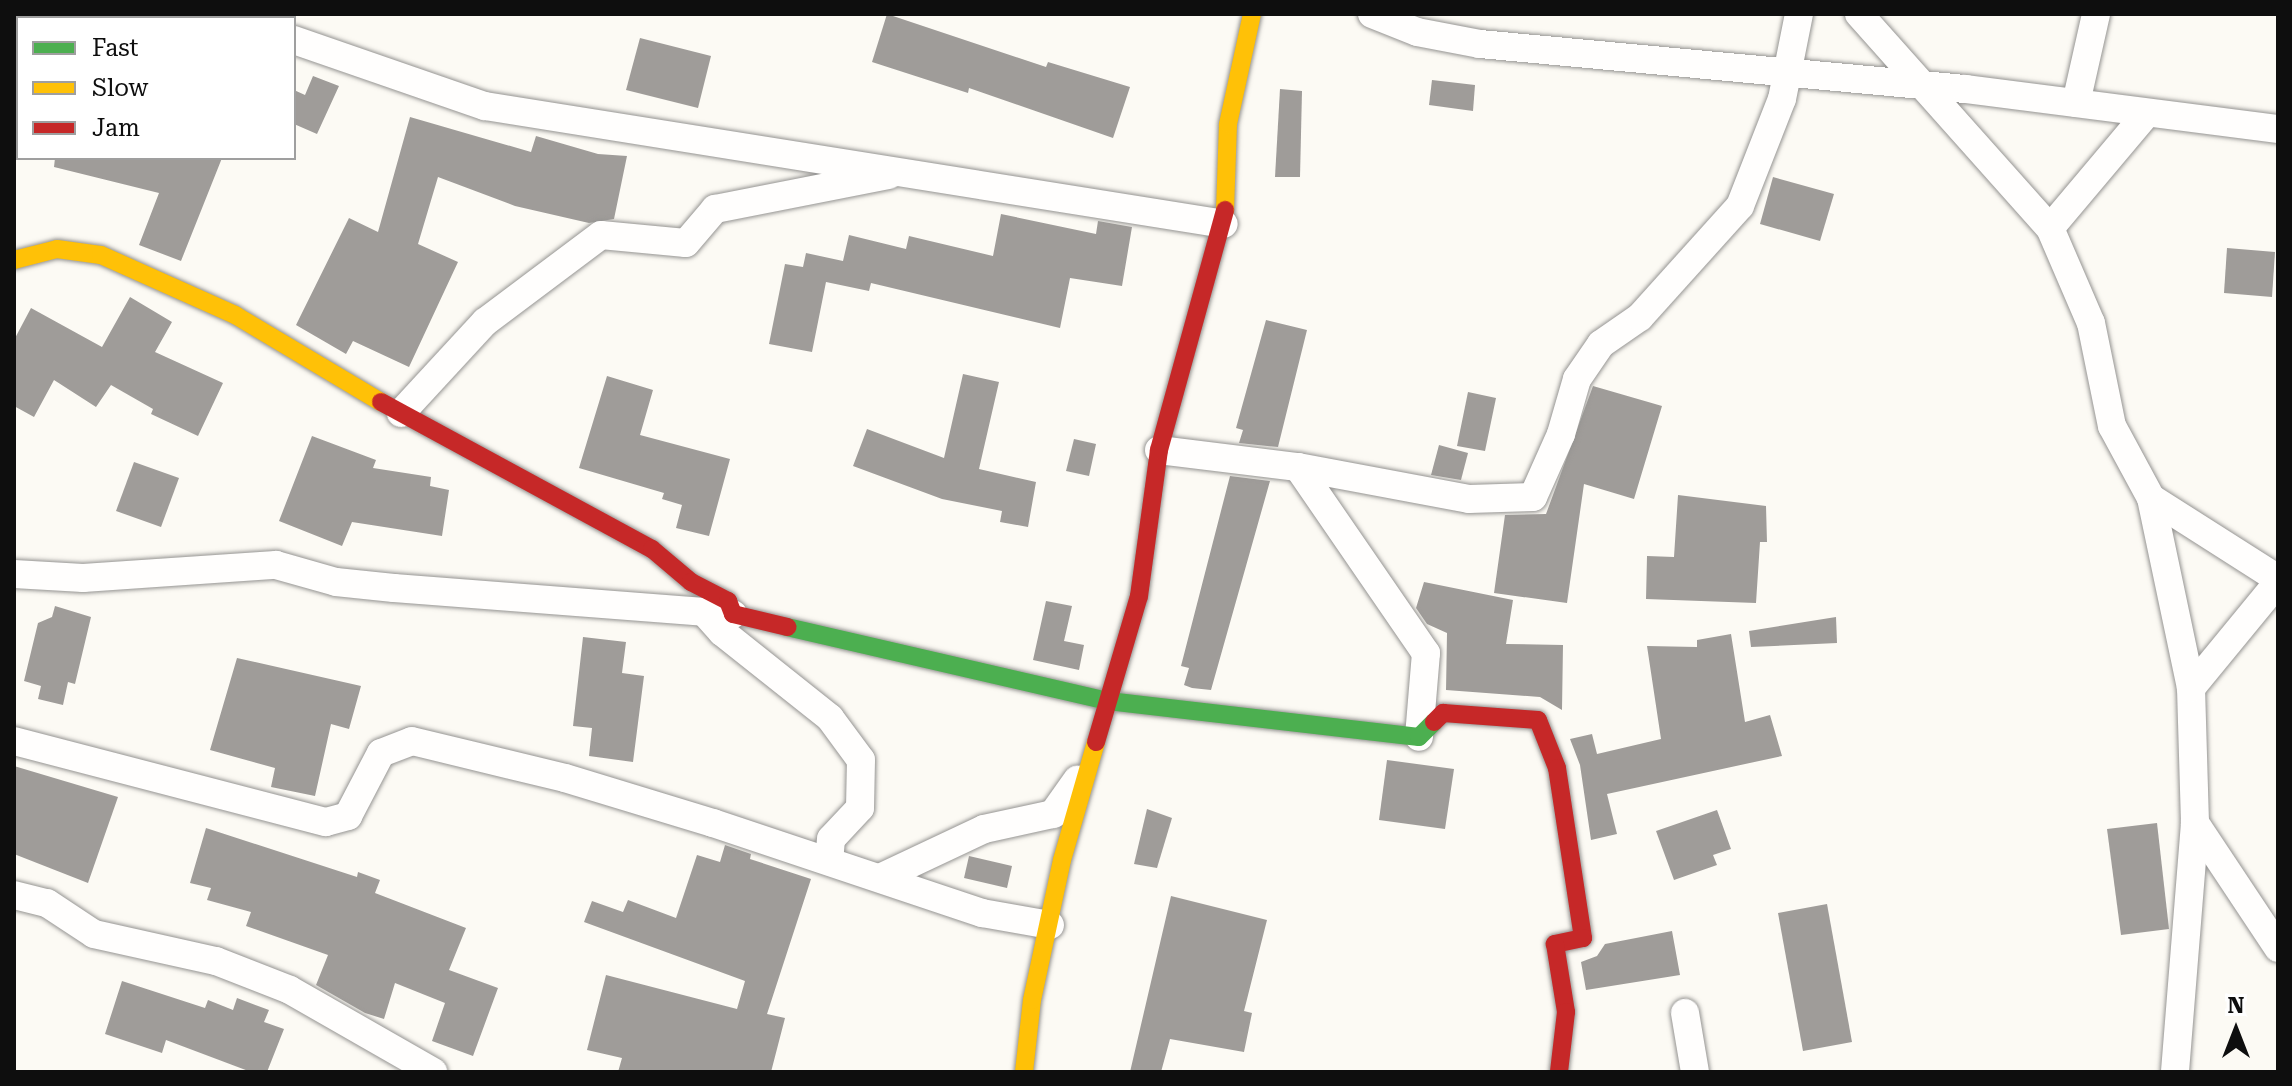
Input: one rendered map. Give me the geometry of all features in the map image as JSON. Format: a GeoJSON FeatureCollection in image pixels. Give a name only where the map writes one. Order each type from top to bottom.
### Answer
{"type":"FeatureCollection","features":[{"type":"Feature","properties":{"kind":"street"},"geometry":{"type":"LineString","coordinates":[[1024,1072],[1032,1000],[1084,771],[1139,596],[1159,450],[1224,224],[1228,124],[1252,14]]}},
{"type":"Feature","properties":{"kind":"street"},"geometry":{"type":"LineString","coordinates":[[1372,14],[1417,32],[1480,44],[1922,84],[2278,129]]}},
{"type":"Feature","properties":{"kind":"street"},"geometry":{"type":"LineString","coordinates":[[1159,450],[1298,467],[1469,499],[1533,497],[1561,434],[1577,379],[1593,355],[1640,317],[1740,206],[1782,99],[1799,14]]}},
{"type":"Feature","properties":{"kind":"street"},"geometry":{"type":"LineString","coordinates":[[1859,14],[2050,228],[2091,323],[2112,426],[2151,498],[2191,688],[2195,823],[2175,1072]]}},
{"type":"Feature","properties":{"kind":"street"},"geometry":{"type":"LineString","coordinates":[[2076,103],[2096,14]]}},
{"type":"Feature","properties":{"kind":"street"},"geometry":{"type":"LineString","coordinates":[[296,41],[485,106],[1224,224]]}},
{"type":"Feature","properties":{"kind":"street"},"geometry":{"type":"LineString","coordinates":[[2050,228],[2147,113]]}},
{"type":"Feature","properties":{"kind":"street"},"geometry":{"type":"LineString","coordinates":[[401,413],[485,322],[601,235],[686,243],[715,209],[910,172]]}},
{"type":"Feature","properties":{"kind":"street"},"geometry":{"type":"LineString","coordinates":[[14,260],[57,249],[101,255],[235,315],[401,413],[652,549],[691,582],[728,601],[733,614]]}},
{"type":"Feature","properties":{"kind":"street"},"geometry":{"type":"LineString","coordinates":[[1298,467],[1426,653],[1419,737]]}},
{"type":"Feature","properties":{"kind":"street"},"geometry":{"type":"LineString","coordinates":[[2151,498],[2278,581],[2191,688]]}},
{"type":"Feature","properties":{"kind":"street"},"geometry":{"type":"LineString","coordinates":[[14,574],[83,578],[276,565],[336,582],[733,614],[1108,701],[1419,737]]}},
{"type":"Feature","properties":{"kind":"street"},"geometry":{"type":"LineString","coordinates":[[704,612],[722,632],[830,718],[861,760],[860,808],[831,839],[829,861]]}},
{"type":"Feature","properties":{"kind":"street"},"geometry":{"type":"LineString","coordinates":[[1419,737],[1443,713],[1538,720],[1557,768],[1583,938],[1555,944],[1566,1012],[1559,1072]]}},
{"type":"Feature","properties":{"kind":"street"},"geometry":{"type":"LineString","coordinates":[[14,741],[326,822],[348,816],[381,753],[412,741],[565,778],[982,913],[1050,925]]}},
{"type":"Feature","properties":{"kind":"street"},"geometry":{"type":"LineString","coordinates":[[880,878],[984,829],[1053,814],[1084,771]]}},
{"type":"Feature","properties":{"kind":"street"},"geometry":{"type":"LineString","coordinates":[[2195,823],[2278,948]]}},
{"type":"Feature","properties":{"kind":"street"},"geometry":{"type":"LineString","coordinates":[[14,895],[47,903],[94,934],[216,961],[290,990],[433,1072]]}},
{"type":"Feature","properties":{"kind":"street"},"geometry":{"type":"LineString","coordinates":[[1685,1013],[1695,1072]]}},
{"type":"Feature","properties":{"kind":"building"},"geometry":{"type":"Polygon","coordinates":[[[887,14],[1046,67],[1048,62],[1130,87],[1113,138],[969,88],[968,93],[872,62],[887,14]]]}},
{"type":"Feature","properties":{"kind":"building"},"geometry":{"type":"Polygon","coordinates":[[[640,38],[711,56],[698,108],[626,90],[640,38]]]}},
{"type":"Feature","properties":{"kind":"building"},"geometry":{"type":"Polygon","coordinates":[[[313,76],[339,86],[317,134],[296,125],[296,91],[305,95],[313,76]]]}},
{"type":"Feature","properties":{"kind":"building"},"geometry":{"type":"Polygon","coordinates":[[[1432,80],[1475,85],[1473,111],[1429,105],[1432,80]]]}},
{"type":"Feature","properties":{"kind":"building"},"geometry":{"type":"Polygon","coordinates":[[[1280,89],[1302,91],[1300,177],[1275,177],[1280,89]]]}},
{"type":"Feature","properties":{"kind":"building"},"geometry":{"type":"Polygon","coordinates":[[[410,117],[531,152],[536,136],[598,154],[627,156],[614,219],[589,223],[515,206],[438,177],[418,244],[458,262],[409,367],[353,341],[346,354],[296,325],[349,218],[378,232],[410,117]]]}},
{"type":"Feature","properties":{"kind":"building"},"geometry":{"type":"Polygon","coordinates":[[[55,160],[221,160],[181,261],[139,245],[159,193],[54,167],[55,160]]]}},
{"type":"Feature","properties":{"kind":"building"},"geometry":{"type":"Polygon","coordinates":[[[1773,177],[1834,194],[1820,241],[1760,224],[1773,177]]]}},
{"type":"Feature","properties":{"kind":"building"},"geometry":{"type":"Polygon","coordinates":[[[1001,214],[1096,234],[1098,221],[1132,227],[1122,286],[1070,278],[1060,328],[871,283],[869,291],[826,282],[812,352],[769,344],[785,264],[803,267],[806,253],[843,261],[849,235],[906,249],[909,236],[993,256],[1001,214]]]}},
{"type":"Feature","properties":{"kind":"building"},"geometry":{"type":"Polygon","coordinates":[[[2227,248],[2275,252],[2272,297],[2224,293],[2227,248]]]}},
{"type":"Feature","properties":{"kind":"building"},"geometry":{"type":"Polygon","coordinates":[[[130,297],[172,322],[155,352],[223,383],[198,436],[151,414],[153,409],[111,385],[96,407],[54,380],[34,417],[14,406],[14,340],[31,308],[102,347],[130,297]]]}},
{"type":"Feature","properties":{"kind":"building"},"geometry":{"type":"Polygon","coordinates":[[[1266,320],[1307,330],[1278,447],[1239,443],[1243,430],[1236,428],[1266,320]]]}},
{"type":"Feature","properties":{"kind":"building"},"geometry":{"type":"Polygon","coordinates":[[[963,374],[999,382],[979,469],[1036,482],[1028,527],[1000,522],[1002,511],[942,499],[853,466],[867,429],[944,458],[963,374]]]}},
{"type":"Feature","properties":{"kind":"building"},"geometry":{"type":"Polygon","coordinates":[[[607,376],[653,390],[640,435],[730,459],[709,536],[676,528],[682,505],[662,499],[664,493],[579,468],[607,376]]]}},
{"type":"Feature","properties":{"kind":"building"},"geometry":{"type":"Polygon","coordinates":[[[1593,386],[1662,406],[1634,499],[1584,484],[1567,603],[1494,593],[1505,515],[1546,514],[1593,386]]]}},
{"type":"Feature","properties":{"kind":"building"},"geometry":{"type":"Polygon","coordinates":[[[1468,392],[1496,398],[1485,451],[1457,446],[1468,392]]]}},
{"type":"Feature","properties":{"kind":"building"},"geometry":{"type":"Polygon","coordinates":[[[312,436],[376,460],[373,468],[431,477],[430,486],[449,490],[442,536],[352,522],[342,546],[279,521],[312,436]]]}},
{"type":"Feature","properties":{"kind":"building"},"geometry":{"type":"Polygon","coordinates":[[[1074,439],[1096,444],[1089,476],[1066,471],[1074,439]]]}},
{"type":"Feature","properties":{"kind":"building"},"geometry":{"type":"Polygon","coordinates":[[[1439,445],[1468,453],[1461,480],[1431,475],[1439,445]]]}},
{"type":"Feature","properties":{"kind":"building"},"geometry":{"type":"Polygon","coordinates":[[[134,462],[179,478],[161,527],[116,511],[134,462]]]}},
{"type":"Feature","properties":{"kind":"building"},"geometry":{"type":"Polygon","coordinates":[[[1230,476],[1270,481],[1211,690],[1192,688],[1184,685],[1189,668],[1181,666],[1230,476]]]}},
{"type":"Feature","properties":{"kind":"building"},"geometry":{"type":"Polygon","coordinates":[[[1678,495],[1766,506],[1767,542],[1760,542],[1756,603],[1646,599],[1647,556],[1674,557],[1678,495]]]}},
{"type":"Feature","properties":{"kind":"building"},"geometry":{"type":"Polygon","coordinates":[[[1424,582],[1513,600],[1506,644],[1563,645],[1562,710],[1540,697],[1446,690],[1447,633],[1427,624],[1416,608],[1424,582]]]}},
{"type":"Feature","properties":{"kind":"building"},"geometry":{"type":"Polygon","coordinates":[[[1046,601],[1072,606],[1064,641],[1084,645],[1079,670],[1033,660],[1046,601]]]}},
{"type":"Feature","properties":{"kind":"building"},"geometry":{"type":"Polygon","coordinates":[[[55,606],[91,617],[75,684],[68,682],[63,705],[38,699],[41,686],[24,681],[38,623],[52,617],[55,606]]]}},
{"type":"Feature","properties":{"kind":"building"},"geometry":{"type":"Polygon","coordinates":[[[1836,617],[1837,643],[1751,647],[1749,631],[1836,617]]]}},
{"type":"Feature","properties":{"kind":"building"},"geometry":{"type":"Polygon","coordinates":[[[1731,634],[1745,722],[1770,715],[1782,756],[1607,794],[1617,834],[1591,840],[1580,765],[1570,739],[1592,734],[1597,754],[1661,739],[1647,646],[1697,647],[1697,640],[1731,634]]]}},
{"type":"Feature","properties":{"kind":"building"},"geometry":{"type":"Polygon","coordinates":[[[583,637],[626,642],[622,673],[644,676],[633,762],[589,756],[592,728],[573,726],[583,637]]]}},
{"type":"Feature","properties":{"kind":"building"},"geometry":{"type":"Polygon","coordinates":[[[237,658],[361,686],[349,729],[331,724],[315,796],[271,787],[275,768],[210,750],[237,658]]]}},
{"type":"Feature","properties":{"kind":"building"},"geometry":{"type":"Polygon","coordinates":[[[1387,760],[1454,769],[1445,829],[1379,820],[1387,760]]]}},
{"type":"Feature","properties":{"kind":"building"},"geometry":{"type":"Polygon","coordinates":[[[14,766],[118,797],[88,883],[14,854],[14,766]]]}},
{"type":"Feature","properties":{"kind":"building"},"geometry":{"type":"Polygon","coordinates":[[[1147,809],[1172,818],[1157,868],[1134,864],[1147,809]]]}},
{"type":"Feature","properties":{"kind":"building"},"geometry":{"type":"Polygon","coordinates":[[[1717,810],[1731,849],[1713,855],[1717,865],[1674,880],[1656,831],[1717,810]]]}},
{"type":"Feature","properties":{"kind":"building"},"geometry":{"type":"Polygon","coordinates":[[[2157,823],[2169,929],[2121,935],[2107,829],[2157,823]]]}},
{"type":"Feature","properties":{"kind":"building"},"geometry":{"type":"Polygon","coordinates":[[[206,828],[357,877],[358,872],[380,880],[375,893],[466,928],[449,970],[498,988],[473,1056],[432,1041],[445,1003],[395,983],[384,1019],[365,1013],[316,985],[328,955],[246,926],[251,912],[207,900],[211,888],[190,883],[206,828]]]}},
{"type":"Feature","properties":{"kind":"building"},"geometry":{"type":"Polygon","coordinates":[[[725,845],[751,854],[750,859],[811,879],[767,1014],[785,1018],[771,1072],[618,1072],[622,1058],[587,1050],[606,975],[737,1009],[745,981],[584,922],[592,901],[623,912],[628,900],[676,918],[697,855],[720,862],[725,845]]]}},
{"type":"Feature","properties":{"kind":"building"},"geometry":{"type":"Polygon","coordinates":[[[969,856],[1012,866],[1007,888],[964,878],[969,856]]]}},
{"type":"Feature","properties":{"kind":"building"},"geometry":{"type":"Polygon","coordinates":[[[1171,896],[1267,920],[1244,1011],[1252,1013],[1244,1052],[1170,1039],[1161,1072],[1130,1072],[1171,896]]]}},
{"type":"Feature","properties":{"kind":"building"},"geometry":{"type":"Polygon","coordinates":[[[1827,904],[1852,1042],[1803,1051],[1778,913],[1827,904]]]}},
{"type":"Feature","properties":{"kind":"building"},"geometry":{"type":"Polygon","coordinates":[[[1672,931],[1680,975],[1586,990],[1581,962],[1597,956],[1605,944],[1672,931]]]}},
{"type":"Feature","properties":{"kind":"building"},"geometry":{"type":"Polygon","coordinates":[[[122,981],[205,1008],[208,1000],[233,1010],[237,998],[269,1010],[264,1022],[284,1029],[267,1072],[251,1072],[166,1040],[162,1053],[105,1034],[122,981]]]}},
{"type":"Feature","properties":{"kind":"traffic: fast"},"geometry":{"type":"LineString","coordinates":[[787,627],[1108,701],[1419,737],[1434,722]]}},
{"type":"Feature","properties":{"kind":"traffic: slow"},"geometry":{"type":"LineString","coordinates":[[1225,210],[1228,124],[1252,14]]}},
{"type":"Feature","properties":{"kind":"traffic: slow"},"geometry":{"type":"LineString","coordinates":[[14,260],[57,249],[101,255],[235,315],[381,402]]}},
{"type":"Feature","properties":{"kind":"traffic: slow"},"geometry":{"type":"LineString","coordinates":[[1024,1072],[1032,1000],[1062,860],[1096,742]]}},
{"type":"Feature","properties":{"kind":"traffic: jam"},"geometry":{"type":"LineString","coordinates":[[1096,742],[1139,596],[1159,450],[1225,210]]}},
{"type":"Feature","properties":{"kind":"traffic: jam"},"geometry":{"type":"LineString","coordinates":[[381,402],[652,549],[691,582],[728,601],[733,614],[787,627]]}},
{"type":"Feature","properties":{"kind":"traffic: jam"},"geometry":{"type":"LineString","coordinates":[[1434,722],[1443,713],[1538,720],[1557,768],[1583,938],[1555,944],[1566,1012],[1559,1072]]}}]}
